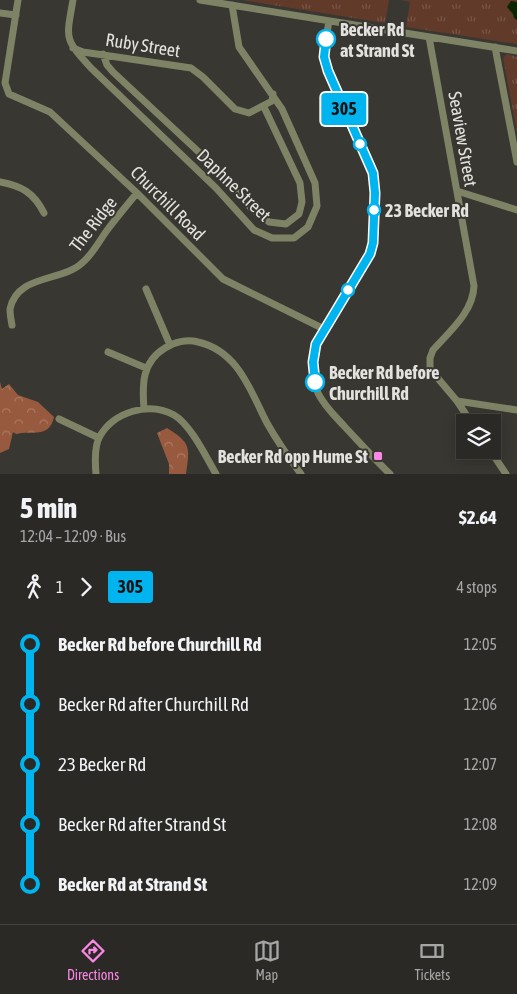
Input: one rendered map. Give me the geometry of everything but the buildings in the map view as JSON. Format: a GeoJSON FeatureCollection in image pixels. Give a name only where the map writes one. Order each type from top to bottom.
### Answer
{"type":"FeatureCollection","features":[{"type":"Feature","properties":{"kind":"street"},"geometry":{"type":"LineString","coordinates":[[0,12],[16,15],[18,0]]}},
{"type":"Feature","properties":{"kind":"street"},"geometry":{"type":"LineString","coordinates":[[72,48],[68,33],[73,0]]}},
{"type":"Feature","properties":{"kind":"street"},"geometry":{"type":"LineString","coordinates":[[200,0],[517,50]]}},
{"type":"Feature","properties":{"kind":"street","name":"Daphne Street"},"geometry":{"type":"LineString","coordinates":[[72,48],[90,68],[216,188],[254,230],[272,238],[294,238],[308,228],[317,206],[315,183],[282,109],[239,47],[232,5]]}},
{"type":"Feature","properties":{"kind":"street","name":"Churchill Road"},"geometry":{"type":"LineString","coordinates":[[16,15],[5,83],[9,94],[50,112],[137,193],[223,279],[324,329]]}},
{"type":"Feature","properties":{"kind":"street"},"geometry":{"type":"LineString","coordinates":[[330,21],[324,51],[325,63],[373,173],[375,193],[372,249],[316,344],[313,362],[315,382],[318,394],[326,406],[390,474]]}},
{"type":"Feature","properties":{"kind":"street","name":"Seaview Street"},"geometry":{"type":"LineString","coordinates":[[429,37],[473,280],[473,297],[465,313],[433,350],[430,369],[467,414]]}},
{"type":"Feature","properties":{"kind":"street"},"geometry":{"type":"LineString","coordinates":[[495,47],[517,162]]}},
{"type":"Feature","properties":{"kind":"street","name":"Ruby Street"},"geometry":{"type":"LineString","coordinates":[[72,48],[83,52],[190,68],[203,77],[235,109],[250,113],[264,107]]}},
{"type":"Feature","properties":{"kind":"street","name":"Daphne Street"},"geometry":{"type":"LineString","coordinates":[[103,54],[107,65],[113,72],[218,170],[251,208],[269,222],[286,224],[299,214],[302,202],[300,183],[264,107]]}},
{"type":"Feature","properties":{"kind":"street"},"geometry":{"type":"LineString","coordinates":[[264,107],[272,102],[273,94]]}},
{"type":"Feature","properties":{"kind":"street"},"geometry":{"type":"LineString","coordinates":[[0,182],[12,184],[26,190],[38,200],[44,213]]}},
{"type":"Feature","properties":{"kind":"street"},"geometry":{"type":"LineString","coordinates":[[457,190],[517,210]]}},
{"type":"Feature","properties":{"kind":"street","name":"The Ridge"},"geometry":{"type":"LineString","coordinates":[[12,325],[10,310],[16,297],[25,287],[36,281],[67,272],[80,265],[91,255],[137,193]]}},
{"type":"Feature","properties":{"kind":"street"},"geometry":{"type":"LineString","coordinates":[[146,289],[170,344]]}},
{"type":"Feature","properties":{"kind":"street"},"geometry":{"type":"LineString","coordinates":[[144,409],[143,380],[146,368],[152,358],[170,344],[194,341],[205,344],[220,351],[242,373],[268,424],[301,474]]}},
{"type":"Feature","properties":{"kind":"street"},"geometry":{"type":"LineString","coordinates":[[108,352],[146,368]]}},
{"type":"Feature","properties":{"kind":"street"},"geometry":{"type":"LineString","coordinates":[[457,400],[517,410]]}},
{"type":"Feature","properties":{"kind":"street"},"geometry":{"type":"LineString","coordinates":[[96,474],[95,465],[99,438],[110,424],[128,413],[144,409],[173,415],[184,423],[216,474]]}},
{"type":"Feature","properties":{"kind":"street"},"geometry":{"type":"LineString","coordinates":[[59,420],[99,438]]}},
{"type":"Feature","properties":{"kind":"street"},"geometry":{"type":"LineString","coordinates":[[496,459],[506,474]]}},
{"type":"Feature","properties":{"kind":"green space"},"geometry":{"type":"Polygon","coordinates":[[[242,0],[389,0],[385,23],[242,0]]]}},
{"type":"Feature","properties":{"kind":"green space"},"geometry":{"type":"Polygon","coordinates":[[[400,0],[517,0],[517,44],[406,27],[410,2],[400,0]]]}},
{"type":"Feature","properties":{"kind":"green space"},"geometry":{"type":"Polygon","coordinates":[[[507,54],[517,57],[517,132],[503,58],[507,54]]]}},
{"type":"Feature","properties":{"kind":"green space"},"geometry":{"type":"Polygon","coordinates":[[[0,382],[2,389],[9,384],[18,395],[38,402],[54,417],[52,424],[44,431],[16,434],[13,432],[9,449],[0,453],[0,382]]]}},
{"type":"Feature","properties":{"kind":"green space"},"geometry":{"type":"Polygon","coordinates":[[[167,428],[181,438],[187,446],[186,474],[169,474],[169,464],[157,433],[167,428]]]}},
{"type":"Feature","properties":{"kind":"shaded area"},"geometry":{"type":"Polygon","coordinates":[[[511,1],[517,2],[517,20],[507,7],[511,1]]]}},
{"type":"Feature","properties":{"kind":"bus line","name":"305"},"geometry":{"type":"LineString","coordinates":[[315,382],[313,362],[316,344],[372,249],[375,193],[373,173],[325,63],[326,39]]}},
{"type":"Feature","properties":{"kind":"place","name":"Becker Rd at Strand St"},"geometry":{"type":"Point","coordinates":[326,39]}},
{"type":"Feature","properties":{"kind":"place","name":"23 Becker Rd"},"geometry":{"type":"Point","coordinates":[374,210]}},
{"type":"Feature","properties":{"kind":"place","name":"Becker Rd before Churchill Rd"},"geometry":{"type":"Point","coordinates":[315,382]}},
{"type":"Feature","properties":{"kind":"place","name":"Becker Rd opp Hume St"},"geometry":{"type":"Point","coordinates":[378,456]}}]}
